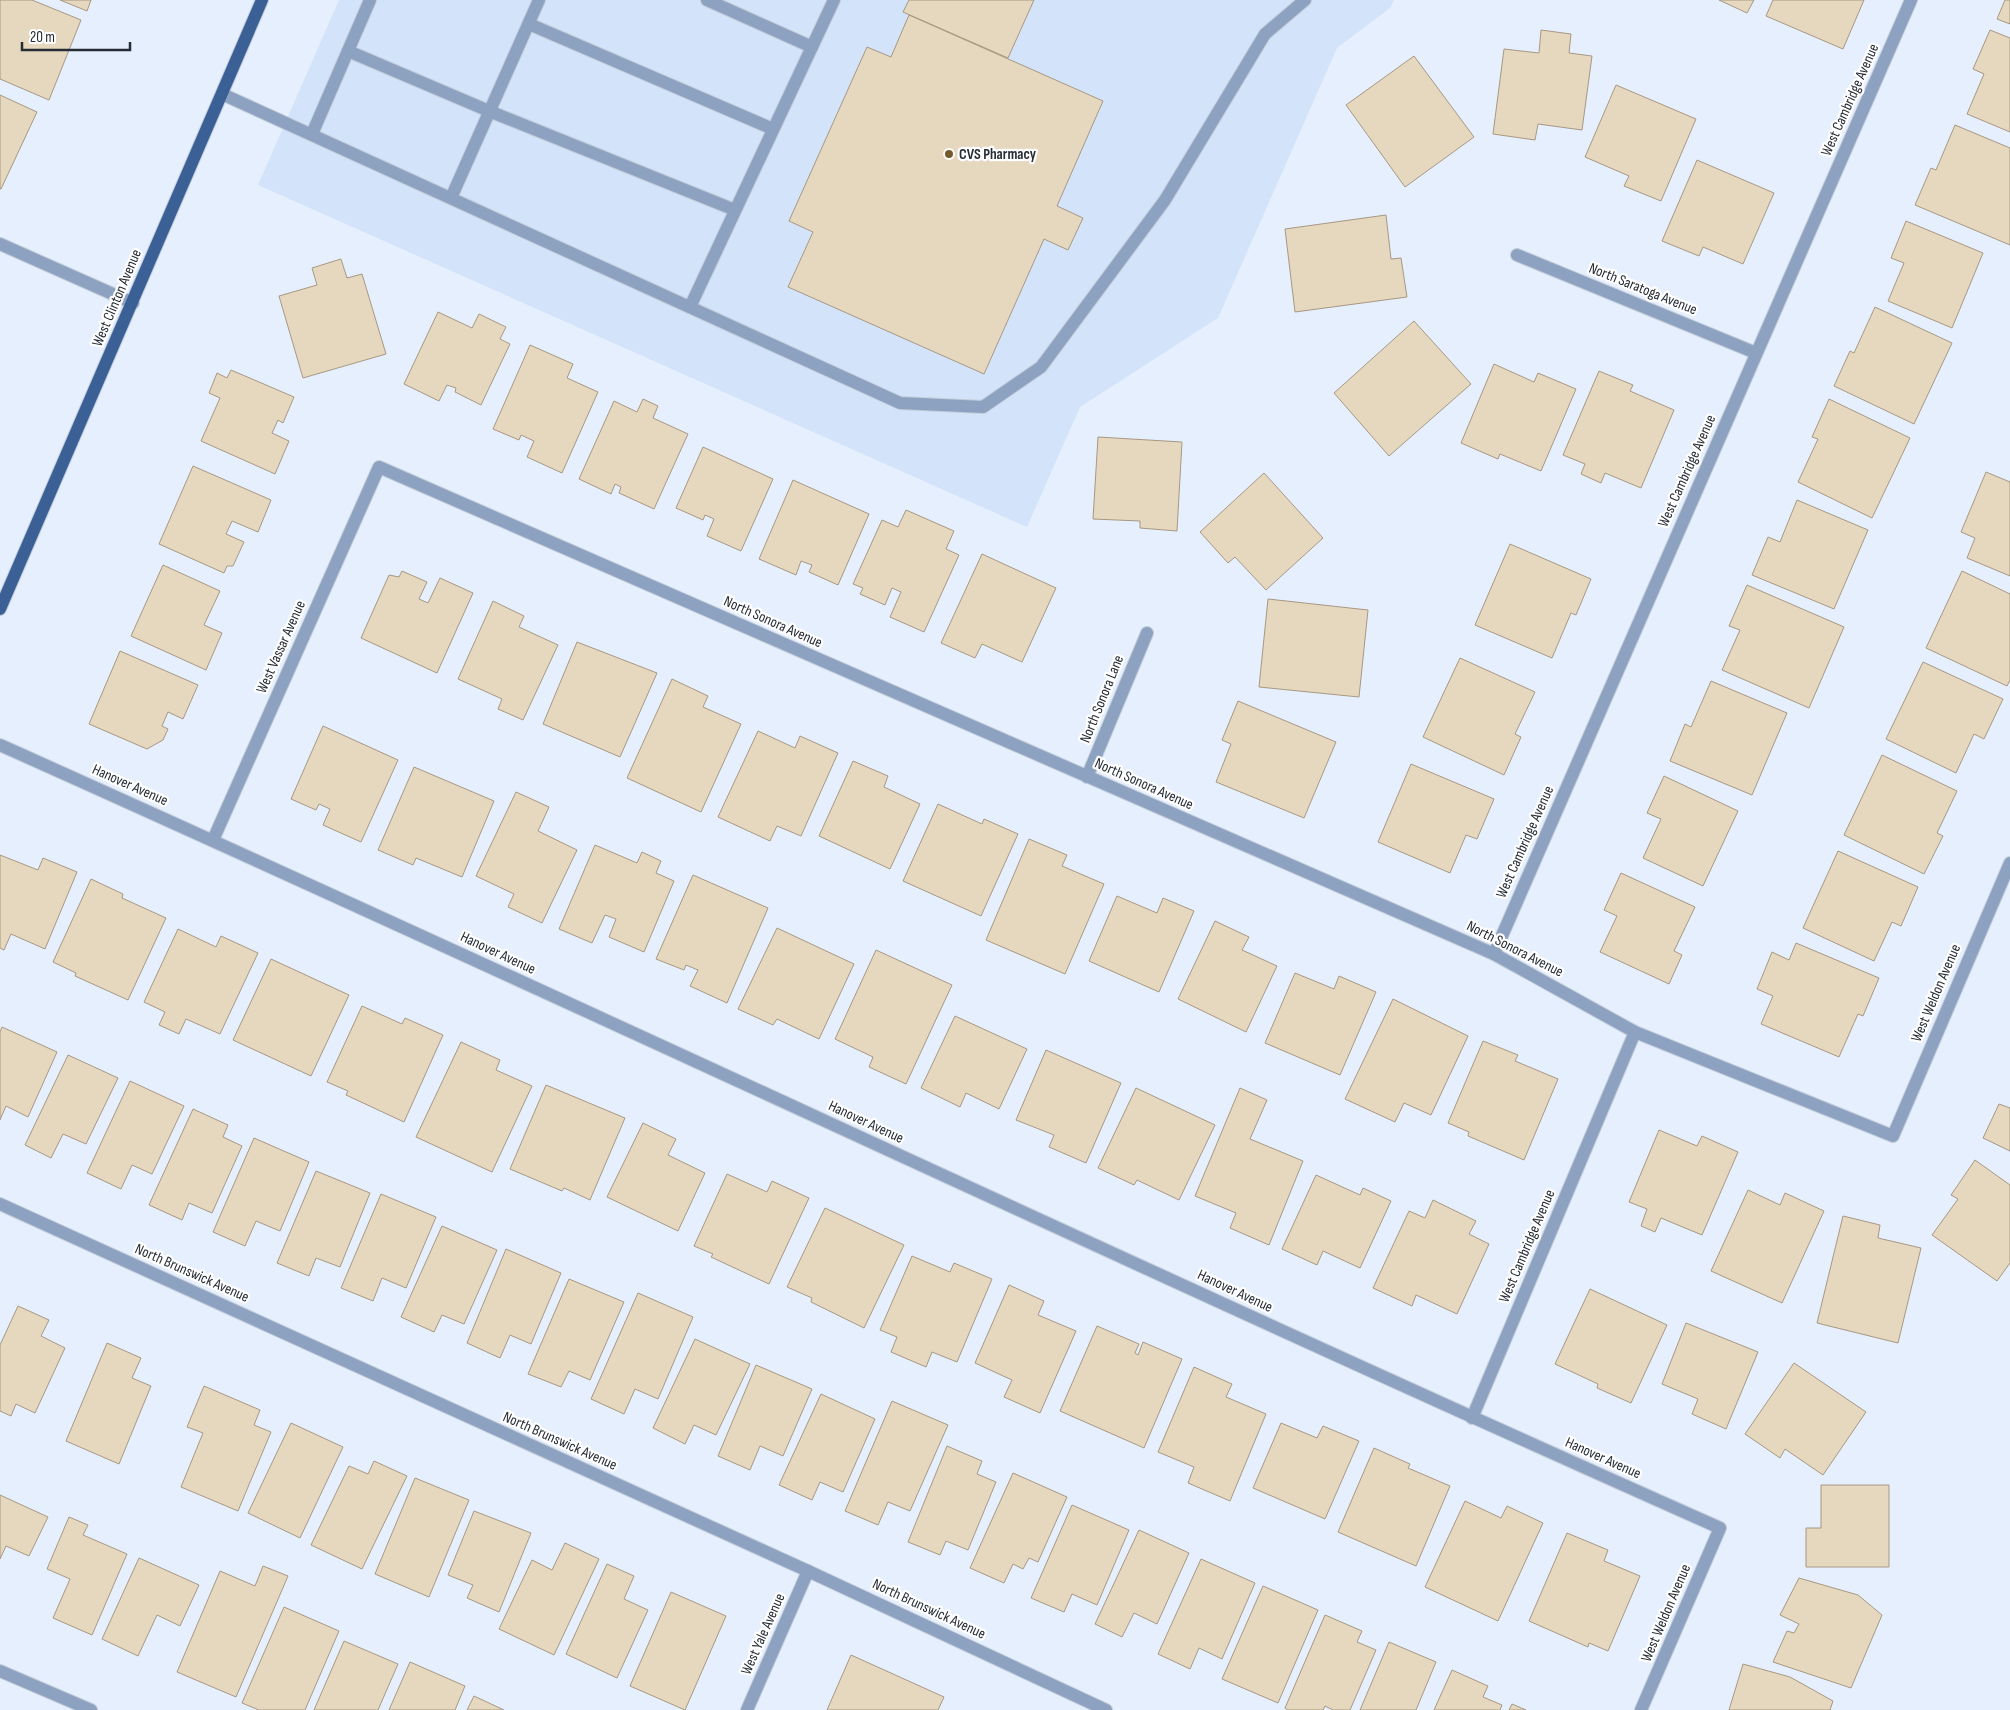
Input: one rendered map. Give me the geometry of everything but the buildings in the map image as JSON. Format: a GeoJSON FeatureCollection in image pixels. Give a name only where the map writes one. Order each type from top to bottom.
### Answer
{"type":"FeatureCollection","features":[{"type":"Feature","properties":{"kind":"main road","name":"West Clinton Avenue"},"geometry":{"type":"LineString","coordinates":[[0,609],[133,304],[262,0]]}},
{"type":"Feature","properties":{"kind":"street"},"geometry":{"type":"LineString","coordinates":[[312,134],[370,0]]}},
{"type":"Feature","properties":{"kind":"street"},"geometry":{"type":"LineString","coordinates":[[451,198],[488,111],[539,0]]}},
{"type":"Feature","properties":{"kind":"street"},"geometry":{"type":"LineString","coordinates":[[707,0],[812,47]]}},
{"type":"Feature","properties":{"kind":"street"},"geometry":{"type":"LineString","coordinates":[[690,307],[834,0]]}},
{"type":"Feature","properties":{"kind":"street"},"geometry":{"type":"LineString","coordinates":[[222,94],[900,403],[983,407],[1041,367],[1165,200],[1265,34],[1305,0]]}},
{"type":"Feature","properties":{"kind":"street","name":"West Cambridge Avenue"},"geometry":{"type":"LineString","coordinates":[[1494,954],[1911,0]]}},
{"type":"Feature","properties":{"kind":"street"},"geometry":{"type":"LineString","coordinates":[[528,24],[774,129]]}},
{"type":"Feature","properties":{"kind":"street"},"geometry":{"type":"LineString","coordinates":[[348,51],[488,111],[735,210]]}},
{"type":"Feature","properties":{"kind":"street"},"geometry":{"type":"LineString","coordinates":[[0,244],[133,304]]}},
{"type":"Feature","properties":{"kind":"street","name":"North Saratoga Avenue"},"geometry":{"type":"LineString","coordinates":[[1517,256],[1756,353]]}},
{"type":"Feature","properties":{"kind":"street","name":"North Sonora Avenue"},"geometry":{"type":"LineString","coordinates":[[379,467],[1494,954],[1635,1032],[1892,1136]]}},
{"type":"Feature","properties":{"kind":"street","name":"West Vassar Avenue"},"geometry":{"type":"LineString","coordinates":[[213,840],[379,467]]}},
{"type":"Feature","properties":{"kind":"street","name":"North Sonora Lane"},"geometry":{"type":"LineString","coordinates":[[1087,777],[1147,633]]}},
{"type":"Feature","properties":{"kind":"street","name":"Hanover Avenue"},"geometry":{"type":"LineString","coordinates":[[0,746],[213,840],[1472,1418],[1720,1528]]}},
{"type":"Feature","properties":{"kind":"street","name":"West Weldon Avenue"},"geometry":{"type":"LineString","coordinates":[[1892,1136],[2010,863]]}},
{"type":"Feature","properties":{"kind":"street","name":"West Cambridge Avenue"},"geometry":{"type":"LineString","coordinates":[[1472,1418],[1635,1032]]}},
{"type":"Feature","properties":{"kind":"street","name":"North Brunswick Avenue"},"geometry":{"type":"LineString","coordinates":[[0,1204],[808,1571],[1106,1710]]}},
{"type":"Feature","properties":{"kind":"street","name":"West Weldon Avenue"},"geometry":{"type":"LineString","coordinates":[[1641,1710],[1720,1528]]}},
{"type":"Feature","properties":{"kind":"street","name":"West Yale Avenue"},"geometry":{"type":"LineString","coordinates":[[747,1710],[808,1571]]}},
{"type":"Feature","properties":{"kind":"street"},"geometry":{"type":"LineString","coordinates":[[0,1671],[91,1710]]}},
{"type":"Feature","properties":{"kind":"shaded area"},"geometry":{"type":"Polygon","coordinates":[[[339,0],[1394,0],[1390,8],[1337,48],[1218,318],[1080,407],[1027,527],[258,185],[339,0]]]}},
{"type":"Feature","properties":{"kind":"place","name":"CVS Pharmacy"},"geometry":{"type":"Point","coordinates":[949,154]}}]}
